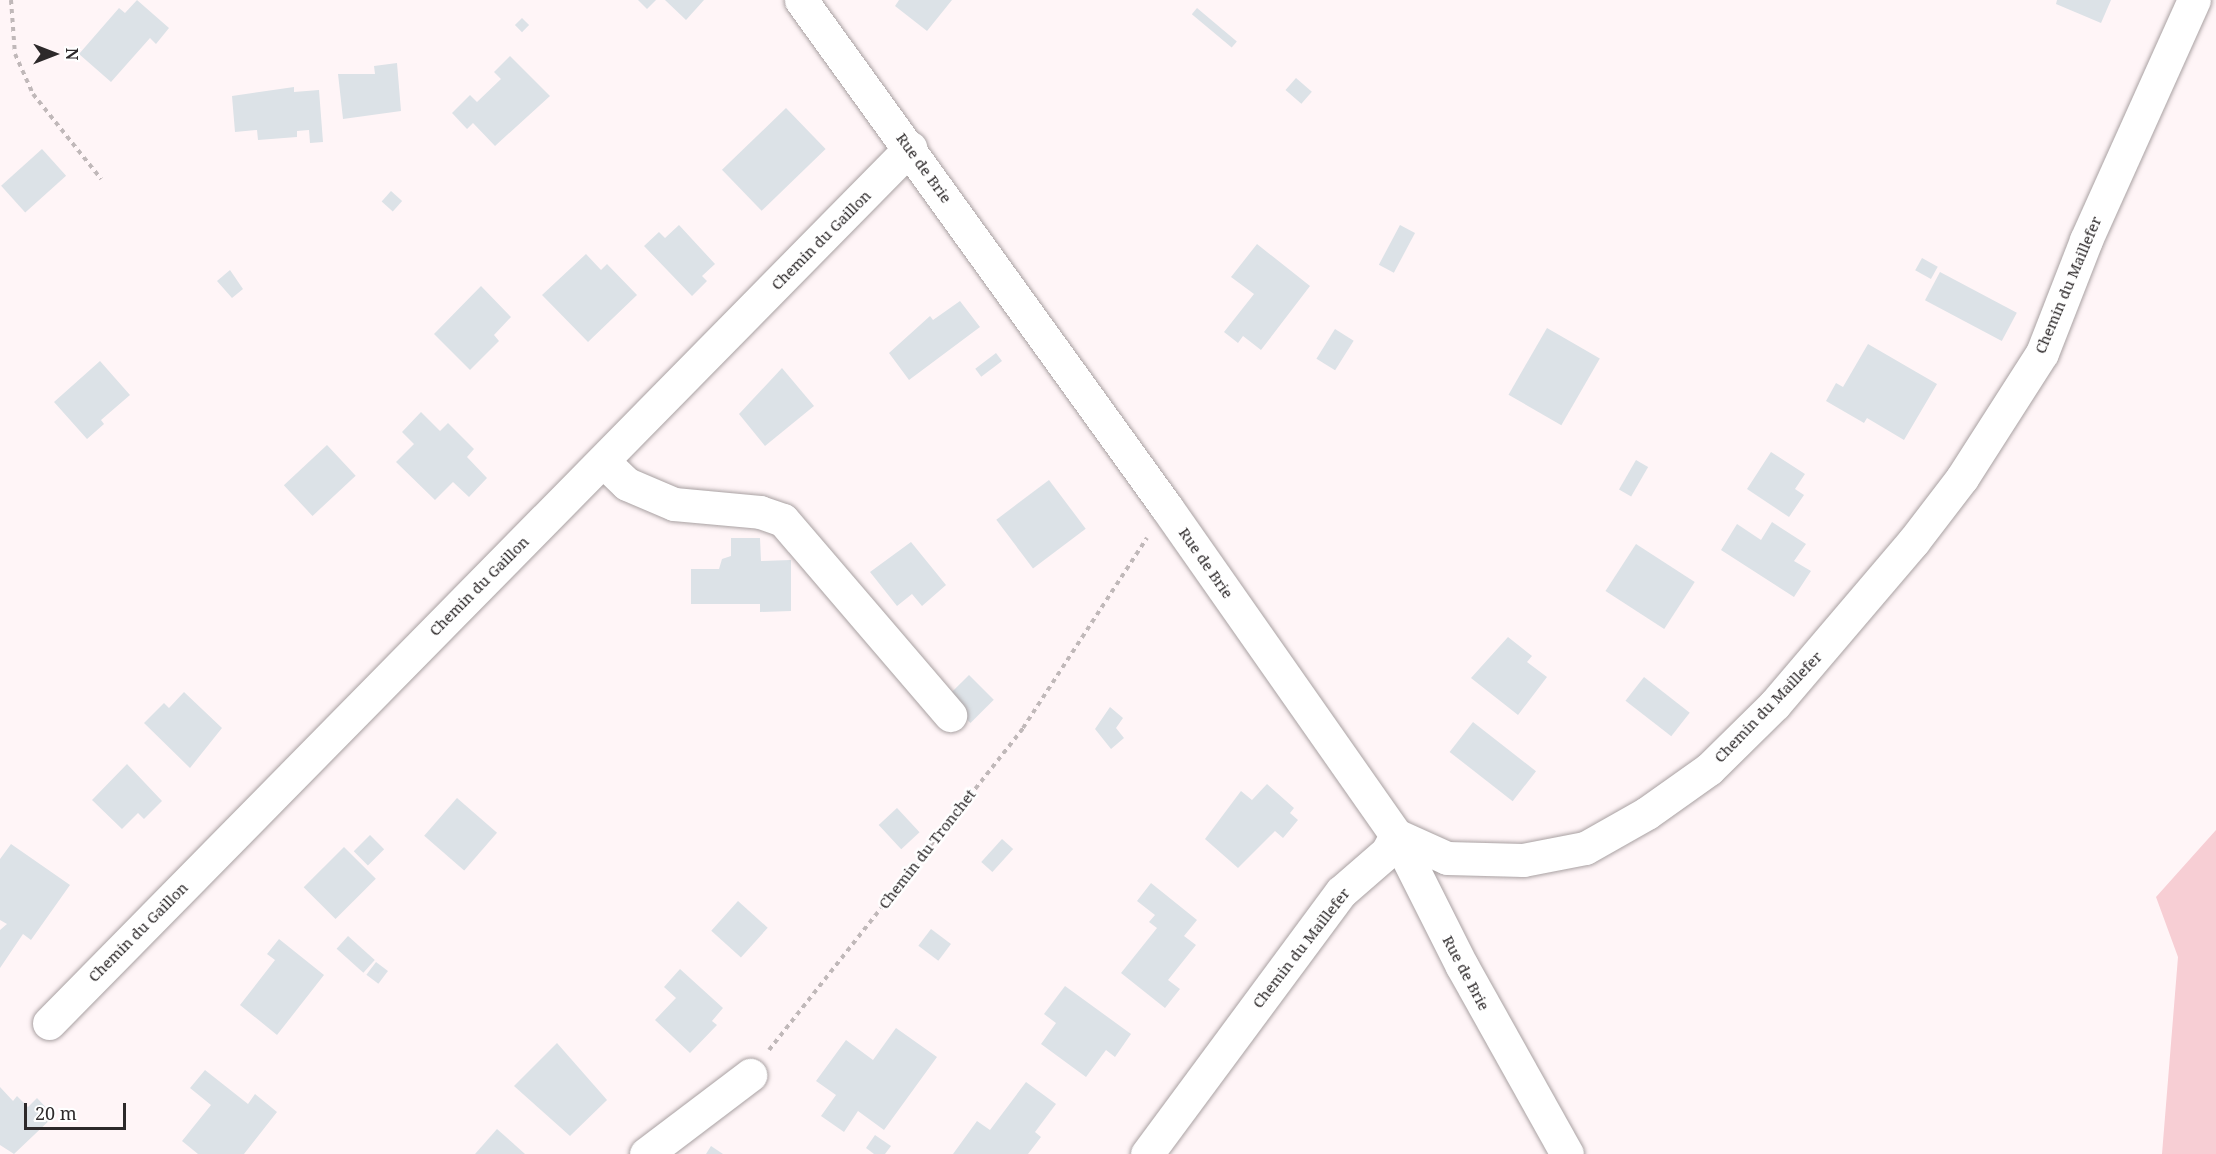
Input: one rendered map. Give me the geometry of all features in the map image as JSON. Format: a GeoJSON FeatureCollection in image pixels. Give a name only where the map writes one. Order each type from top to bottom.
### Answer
{"type":"FeatureCollection","features":[{"type":"Feature","properties":{"kind":"street","name":"Rue de Brie"},"geometry":{"type":"LineString","coordinates":[[801,0],[910,148],[1167,508],[1396,835],[1462,966],[1567,1154]]}},
{"type":"Feature","properties":{"kind":"street","name":"Chemin du Maillefer"},"geometry":{"type":"LineString","coordinates":[[1146,1154],[1341,892],[1387,852],[1396,835],[1448,858],[1523,860],[1585,848],[1647,813],[1709,769],[1775,704],[1956,486],[2042,352],[2086,240],[2194,0]]}},
{"type":"Feature","properties":{"kind":"street","name":"Chemin du Gaillon"},"geometry":{"type":"LineString","coordinates":[[49,1023],[910,148]]}},
{"type":"Feature","properties":{"kind":"street"},"geometry":{"type":"LineString","coordinates":[[603,461],[627,484],[674,504],[760,512],[783,520],[950,715]]}},
{"type":"Feature","properties":{"kind":"street"},"geometry":{"type":"LineString","coordinates":[[646,1154],[750,1075]]}},
{"type":"Feature","properties":{"kind":"path"},"geometry":{"type":"LineString","coordinates":[[11,0],[15,54],[33,94],[101,179]]}},
{"type":"Feature","properties":{"kind":"path","name":"Chemin du Tronchet"},"geometry":{"type":"LineString","coordinates":[[750,1075],[1023,728],[1167,508]]}},
{"type":"Feature","properties":{"kind":"shaded area"},"geometry":{"type":"Polygon","coordinates":[[[2216,830],[2216,1154],[2162,1154],[2178,957],[2156,897],[2216,830]]]}},
{"type":"Feature","properties":{"kind":"building"},"geometry":{"type":"Polygon","coordinates":[[[137,0],[169,28],[156,44],[150,38],[111,82],[79,54],[119,8],[125,13],[137,0]]]}},
{"type":"Feature","properties":{"kind":"building"},"geometry":{"type":"Polygon","coordinates":[[[638,0],[656,0],[647,9],[638,0]]]}},
{"type":"Feature","properties":{"kind":"building"},"geometry":{"type":"Polygon","coordinates":[[[665,0],[704,0],[686,20],[665,0]]]}},
{"type":"Feature","properties":{"kind":"building"},"geometry":{"type":"Polygon","coordinates":[[[899,0],[952,0],[927,31],[895,6],[899,0]]]}},
{"type":"Feature","properties":{"kind":"building"},"geometry":{"type":"Polygon","coordinates":[[[2057,0],[2111,0],[2101,23],[2056,4],[2057,0]]]}},
{"type":"Feature","properties":{"kind":"building"},"geometry":{"type":"Polygon","coordinates":[[[1197,8],[1237,41],[1232,48],[1192,14],[1197,8]]]}},
{"type":"Feature","properties":{"kind":"building"},"geometry":{"type":"Polygon","coordinates":[[[522,18],[529,25],[522,32],[515,25],[522,18]]]}},
{"type":"Feature","properties":{"kind":"building"},"geometry":{"type":"Polygon","coordinates":[[[510,56],[550,96],[495,146],[473,123],[467,129],[452,113],[470,95],[477,102],[501,79],[494,72],[510,56]]]}},
{"type":"Feature","properties":{"kind":"building"},"geometry":{"type":"Polygon","coordinates":[[[397,63],[401,111],[343,119],[338,74],[375,74],[374,66],[397,63]]]}},
{"type":"Feature","properties":{"kind":"building"},"geometry":{"type":"Polygon","coordinates":[[[1296,78],[1312,92],[1301,104],[1286,90],[1296,78]]]}},
{"type":"Feature","properties":{"kind":"building"},"geometry":{"type":"Polygon","coordinates":[[[294,87],[294,92],[319,90],[323,142],[310,143],[309,130],[297,131],[297,137],[258,140],[257,130],[235,132],[232,96],[294,87]]]}},
{"type":"Feature","properties":{"kind":"building"},"geometry":{"type":"Polygon","coordinates":[[[786,108],[826,149],[762,211],[722,170],[786,108]]]}},
{"type":"Feature","properties":{"kind":"building"},"geometry":{"type":"Polygon","coordinates":[[[42,149],[66,176],[25,213],[1,186],[42,149]]]}},
{"type":"Feature","properties":{"kind":"building"},"geometry":{"type":"Polygon","coordinates":[[[391,191],[402,201],[393,211],[382,201],[391,191]]]}},
{"type":"Feature","properties":{"kind":"building"},"geometry":{"type":"Polygon","coordinates":[[[679,225],[715,264],[702,276],[707,281],[692,296],[644,246],[659,232],[665,238],[679,225]]]}},
{"type":"Feature","properties":{"kind":"building"},"geometry":{"type":"Polygon","coordinates":[[[1400,225],[1415,233],[1394,273],[1379,265],[1400,225]]]}},
{"type":"Feature","properties":{"kind":"building"},"geometry":{"type":"Polygon","coordinates":[[[1257,244],[1310,286],[1261,350],[1243,336],[1238,343],[1224,332],[1254,294],[1231,277],[1257,244]]]}},
{"type":"Feature","properties":{"kind":"building"},"geometry":{"type":"Polygon","coordinates":[[[586,254],[601,270],[607,264],[637,295],[588,342],[542,295],[586,254]]]}},
{"type":"Feature","properties":{"kind":"building"},"geometry":{"type":"Polygon","coordinates":[[[1922,258],[1938,267],[1931,279],[1915,270],[1922,258]]]}},
{"type":"Feature","properties":{"kind":"building"},"geometry":{"type":"Polygon","coordinates":[[[230,270],[243,289],[232,298],[217,281],[230,270]]]}},
{"type":"Feature","properties":{"kind":"building"},"geometry":{"type":"Polygon","coordinates":[[[1940,272],[2017,313],[2002,341],[1925,300],[1940,272]]]}},
{"type":"Feature","properties":{"kind":"building"},"geometry":{"type":"Polygon","coordinates":[[[481,286],[511,317],[494,335],[499,341],[470,370],[434,334],[481,286]]]}},
{"type":"Feature","properties":{"kind":"building"},"geometry":{"type":"Polygon","coordinates":[[[960,301],[980,327],[909,380],[889,353],[930,316],[933,320],[960,301]]]}},
{"type":"Feature","properties":{"kind":"building"},"geometry":{"type":"Polygon","coordinates":[[[1547,328],[1600,358],[1561,425],[1508,395],[1547,328]]]}},
{"type":"Feature","properties":{"kind":"building"},"geometry":{"type":"Polygon","coordinates":[[[1335,329],[1354,341],[1335,370],[1316,359],[1335,329]]]}},
{"type":"Feature","properties":{"kind":"building"},"geometry":{"type":"Polygon","coordinates":[[[1868,344],[1937,384],[1904,440],[1867,418],[1864,423],[1826,401],[1836,383],[1843,387],[1868,344]]]}},
{"type":"Feature","properties":{"kind":"building"},"geometry":{"type":"Polygon","coordinates":[[[996,353],[1002,361],[981,377],[975,369],[996,353]]]}},
{"type":"Feature","properties":{"kind":"building"},"geometry":{"type":"Polygon","coordinates":[[[100,361],[130,395],[101,420],[104,424],[87,439],[54,402],[100,361]]]}},
{"type":"Feature","properties":{"kind":"building"},"geometry":{"type":"Polygon","coordinates":[[[782,368],[814,406],[765,446],[739,414],[782,368]]]}},
{"type":"Feature","properties":{"kind":"building"},"geometry":{"type":"Polygon","coordinates":[[[421,412],[440,431],[448,423],[474,449],[467,457],[487,478],[469,497],[453,482],[435,500],[396,462],[414,444],[402,432],[421,412]]]}},
{"type":"Feature","properties":{"kind":"building"},"geometry":{"type":"Polygon","coordinates":[[[327,445],[356,476],[312,516],[284,485],[327,445]]]}},
{"type":"Feature","properties":{"kind":"building"},"geometry":{"type":"Polygon","coordinates":[[[1771,452],[1805,474],[1795,489],[1804,495],[1789,517],[1747,489],[1771,452]]]}},
{"type":"Feature","properties":{"kind":"building"},"geometry":{"type":"Polygon","coordinates":[[[1636,460],[1648,467],[1631,496],[1619,489],[1636,460]]]}},
{"type":"Feature","properties":{"kind":"building"},"geometry":{"type":"Polygon","coordinates":[[[1049,480],[1086,529],[1033,568],[996,520],[1049,480]]]}},
{"type":"Feature","properties":{"kind":"building"},"geometry":{"type":"Polygon","coordinates":[[[1772,522],[1806,544],[1794,561],[1811,571],[1794,597],[1721,550],[1737,524],[1761,540],[1772,522]]]}},
{"type":"Feature","properties":{"kind":"building"},"geometry":{"type":"Polygon","coordinates":[[[731,538],[760,538],[761,561],[791,560],[791,611],[760,612],[760,604],[691,604],[691,569],[719,569],[722,559],[731,556],[731,538]]]}},
{"type":"Feature","properties":{"kind":"building"},"geometry":{"type":"Polygon","coordinates":[[[911,542],[946,585],[922,606],[912,594],[897,606],[870,572],[911,542]]]}},
{"type":"Feature","properties":{"kind":"building"},"geometry":{"type":"Polygon","coordinates":[[[1636,544],[1695,582],[1664,629],[1606,591],[1636,544]]]}},
{"type":"Feature","properties":{"kind":"building"},"geometry":{"type":"Polygon","coordinates":[[[1508,637],[1532,656],[1527,662],[1547,677],[1518,715],[1471,678],[1508,637]]]}},
{"type":"Feature","properties":{"kind":"building"},"geometry":{"type":"Polygon","coordinates":[[[969,675],[994,700],[970,723],[946,698],[969,675]]]}},
{"type":"Feature","properties":{"kind":"building"},"geometry":{"type":"Polygon","coordinates":[[[1644,677],[1690,713],[1671,736],[1626,701],[1644,677]]]}},
{"type":"Feature","properties":{"kind":"building"},"geometry":{"type":"Polygon","coordinates":[[[184,692],[222,728],[190,768],[144,723],[164,703],[169,708],[184,692]]]}},
{"type":"Feature","properties":{"kind":"building"},"geometry":{"type":"Polygon","coordinates":[[[1110,707],[1123,718],[1116,728],[1124,738],[1111,749],[1095,729],[1110,707]]]}},
{"type":"Feature","properties":{"kind":"building"},"geometry":{"type":"Polygon","coordinates":[[[1473,722],[1536,771],[1513,801],[1450,752],[1473,722]]]}},
{"type":"Feature","properties":{"kind":"building"},"geometry":{"type":"Polygon","coordinates":[[[127,764],[162,801],[144,819],[138,813],[122,829],[92,800],[127,764]]]}},
{"type":"Feature","properties":{"kind":"building"},"geometry":{"type":"Polygon","coordinates":[[[1267,784],[1294,808],[1290,813],[1298,820],[1283,838],[1275,831],[1238,868],[1205,839],[1241,791],[1252,800],[1267,784]]]}},
{"type":"Feature","properties":{"kind":"building"},"geometry":{"type":"Polygon","coordinates":[[[457,798],[497,833],[464,871],[424,836],[457,798]]]}},
{"type":"Feature","properties":{"kind":"building"},"geometry":{"type":"Polygon","coordinates":[[[897,808],[920,832],[901,849],[879,825],[897,808]]]}},
{"type":"Feature","properties":{"kind":"building"},"geometry":{"type":"Polygon","coordinates":[[[370,835],[384,849],[368,865],[354,851],[370,835]]]}},
{"type":"Feature","properties":{"kind":"building"},"geometry":{"type":"Polygon","coordinates":[[[1002,839],[1013,849],[992,872],[981,862],[1002,839]]]}},
{"type":"Feature","properties":{"kind":"building"},"geometry":{"type":"Polygon","coordinates":[[[11,844],[70,885],[31,940],[23,934],[0,968],[0,930],[7,924],[0,920],[0,859],[11,844]]]}},
{"type":"Feature","properties":{"kind":"building"},"geometry":{"type":"Polygon","coordinates":[[[344,847],[376,879],[336,919],[304,887],[344,847]]]}},
{"type":"Feature","properties":{"kind":"building"},"geometry":{"type":"Polygon","coordinates":[[[1151,883],[1197,920],[1184,936],[1196,945],[1168,980],[1180,989],[1165,1008],[1121,973],[1157,928],[1149,922],[1155,915],[1137,901],[1151,883]]]}},
{"type":"Feature","properties":{"kind":"building"},"geometry":{"type":"Polygon","coordinates":[[[738,901],[768,928],[741,957],[711,931],[738,901]]]}},
{"type":"Feature","properties":{"kind":"building"},"geometry":{"type":"Polygon","coordinates":[[[931,929],[951,944],[938,961],[918,946],[931,929]]]}},
{"type":"Feature","properties":{"kind":"building"},"geometry":{"type":"Polygon","coordinates":[[[348,936],[375,960],[363,973],[337,949],[348,936]]]}},
{"type":"Feature","properties":{"kind":"building"},"geometry":{"type":"Polygon","coordinates":[[[279,939],[324,975],[277,1035],[240,1005],[275,960],[267,954],[279,939]]]}},
{"type":"Feature","properties":{"kind":"building"},"geometry":{"type":"Polygon","coordinates":[[[376,962],[388,971],[378,984],[366,975],[376,962]]]}},
{"type":"Feature","properties":{"kind":"building"},"geometry":{"type":"Polygon","coordinates":[[[680,969],[723,1008],[712,1021],[717,1025],[690,1053],[655,1020],[676,998],[664,987],[680,969]]]}},
{"type":"Feature","properties":{"kind":"building"},"geometry":{"type":"Polygon","coordinates":[[[1065,986],[1131,1034],[1115,1057],[1106,1050],[1086,1077],[1041,1044],[1056,1023],[1044,1014],[1065,986]]]}},
{"type":"Feature","properties":{"kind":"building"},"geometry":{"type":"Polygon","coordinates":[[[896,1028],[937,1057],[884,1130],[858,1111],[844,1132],[821,1116],[836,1095],[816,1081],[846,1040],[873,1060],[896,1028]]]}},
{"type":"Feature","properties":{"kind":"building"},"geometry":{"type":"Polygon","coordinates":[[[557,1043],[607,1100],[570,1136],[514,1086],[557,1043]]]}},
{"type":"Feature","properties":{"kind":"building"},"geometry":{"type":"Polygon","coordinates":[[[205,1070],[248,1104],[255,1094],[277,1112],[244,1154],[198,1154],[182,1141],[211,1105],[190,1088],[205,1070]]]}},
{"type":"Feature","properties":{"kind":"building"},"geometry":{"type":"Polygon","coordinates":[[[1026,1082],[1056,1104],[1035,1132],[1041,1137],[1028,1154],[953,1154],[977,1121],[990,1130],[1026,1082]]]}},
{"type":"Feature","properties":{"kind":"building"},"geometry":{"type":"Polygon","coordinates":[[[0,1087],[13,1101],[17,1096],[28,1107],[37,1098],[54,1116],[14,1154],[0,1145],[0,1087]]]}},
{"type":"Feature","properties":{"kind":"building"},"geometry":{"type":"Polygon","coordinates":[[[497,1129],[525,1154],[475,1154],[497,1129]]]}},
{"type":"Feature","properties":{"kind":"building"},"geometry":{"type":"Polygon","coordinates":[[[875,1135],[891,1146],[885,1154],[874,1154],[866,1148],[875,1135]]]}},
{"type":"Feature","properties":{"kind":"building"},"geometry":{"type":"Polygon","coordinates":[[[711,1146],[723,1154],[706,1154],[711,1146]]]}}]}
